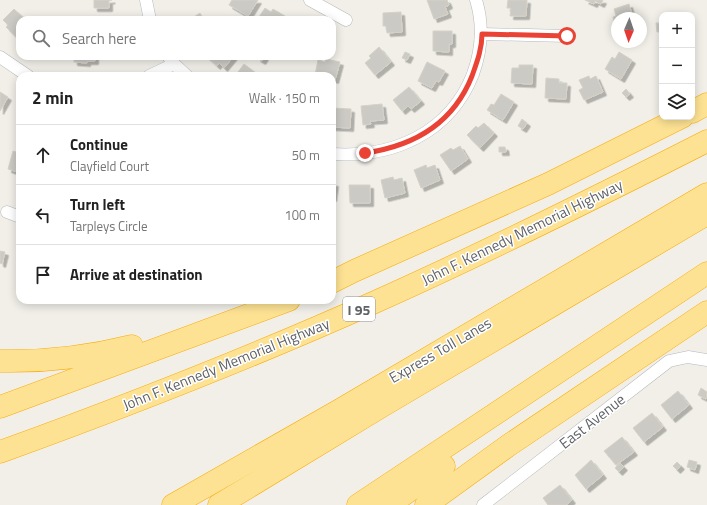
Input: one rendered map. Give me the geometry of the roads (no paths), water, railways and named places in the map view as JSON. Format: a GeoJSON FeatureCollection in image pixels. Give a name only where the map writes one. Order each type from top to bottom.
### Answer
{"type":"FeatureCollection","features":[{"type":"Feature","properties":{"kind":"highway"},"geometry":{"type":"LineString","coordinates":[[695,110],[707,104]]}},
{"type":"Feature","properties":{"kind":"highway"},"geometry":{"type":"LineString","coordinates":[[336,280],[548,184],[676,120]]}},
{"type":"Feature","properties":{"kind":"highway","name":"John F. Kennedy Memorial Highway"},"geometry":{"type":"LineString","coordinates":[[0,452],[194,379],[342,317],[501,244],[707,141]]}},
{"type":"Feature","properties":{"kind":"highway","name":"Express Toll Lanes"},"geometry":{"type":"LineString","coordinates":[[173,505],[338,411],[707,194]]}},
{"type":"Feature","properties":{"kind":"highway","name":"Express Toll Lanes"},"geometry":{"type":"LineString","coordinates":[[219,505],[388,402],[707,214]]}},
{"type":"Feature","properties":{"kind":"highway"},"geometry":{"type":"LineString","coordinates":[[336,274],[354,271]]}},
{"type":"Feature","properties":{"kind":"highway"},"geometry":{"type":"LineString","coordinates":[[358,505],[707,274]]}},
{"type":"Feature","properties":{"kind":"highway"},"geometry":{"type":"LineString","coordinates":[[0,361],[60,360],[101,354],[163,337],[253,304]]}},
{"type":"Feature","properties":{"kind":"highway"},"geometry":{"type":"LineString","coordinates":[[0,407],[278,304]]}},
{"type":"Feature","properties":{"kind":"highway"},"geometry":{"type":"LineString","coordinates":[[426,505],[509,445],[707,312]]}},
{"type":"Feature","properties":{"kind":"highway"},"geometry":{"type":"LineString","coordinates":[[389,505],[510,416],[548,380]]}},
{"type":"Feature","properties":{"kind":"street"},"geometry":{"type":"LineString","coordinates":[[146,0],[149,16]]}},
{"type":"Feature","properties":{"kind":"street"},"geometry":{"type":"LineString","coordinates":[[310,0],[346,20]]}},
{"type":"Feature","properties":{"kind":"street"},"geometry":{"type":"LineString","coordinates":[[336,154],[348,155],[384,150],[414,139],[442,122],[454,108],[468,86],[479,56],[482,34],[481,20],[476,0]]}},
{"type":"Feature","properties":{"kind":"street"},"geometry":{"type":"LineString","coordinates":[[482,34],[567,36]]}},
{"type":"Feature","properties":{"kind":"street"},"geometry":{"type":"LineString","coordinates":[[0,57],[22,72]]}},
{"type":"Feature","properties":{"kind":"street"},"geometry":{"type":"LineString","coordinates":[[154,72],[171,60],[183,72]]}},
{"type":"Feature","properties":{"kind":"street"},"geometry":{"type":"LineString","coordinates":[[7,212],[16,215]]}},
{"type":"Feature","properties":{"kind":"street","name":"East Avenue"},"geometry":{"type":"LineString","coordinates":[[483,505],[669,361],[688,357],[707,360]]}}]}
